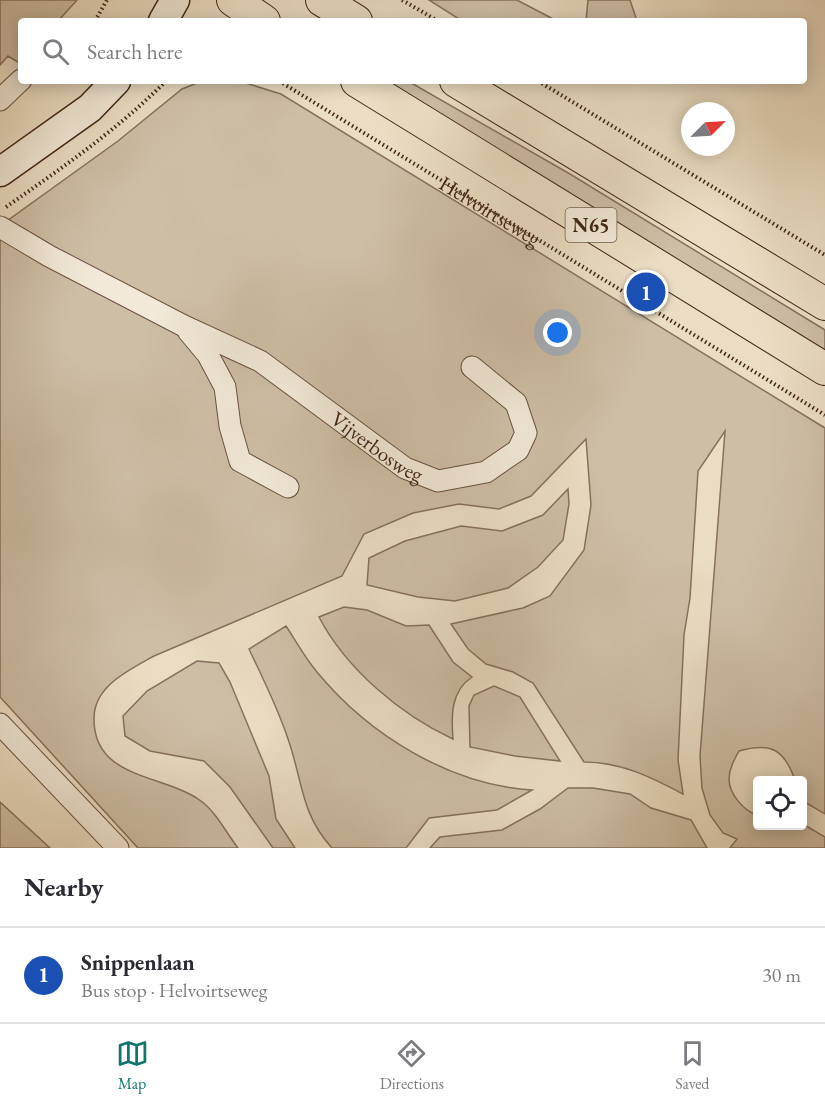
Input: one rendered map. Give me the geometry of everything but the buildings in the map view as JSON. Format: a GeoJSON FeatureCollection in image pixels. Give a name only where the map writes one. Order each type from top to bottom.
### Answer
{"type":"FeatureCollection","features":[{"type":"Feature","properties":{"kind":"main road"},"geometry":{"type":"LineString","coordinates":[[165,18],[176,0]]}},
{"type":"Feature","properties":{"kind":"main road"},"geometry":{"type":"LineString","coordinates":[[233,0],[260,18]]}},
{"type":"Feature","properties":{"kind":"main road"},"geometry":{"type":"LineString","coordinates":[[322,0],[352,18]]}},
{"type":"Feature","properties":{"kind":"main road"},"geometry":{"type":"LineString","coordinates":[[0,172],[90,108],[113,84]]}},
{"type":"Feature","properties":{"kind":"main road","name":"Helvoirtseweg"},"geometry":{"type":"LineString","coordinates":[[362,84],[825,369]]}},
{"type":"Feature","properties":{"kind":"main road","name":"N65"},"geometry":{"type":"LineString","coordinates":[[461,84],[825,304]]}},
{"type":"Feature","properties":{"kind":"street"},"geometry":{"type":"LineString","coordinates":[[0,100],[23,85]]}},
{"type":"Feature","properties":{"kind":"street","name":"Vijverbosweg"},"geometry":{"type":"LineString","coordinates":[[0,227],[49,256],[184,326],[260,361],[405,468],[438,481],[486,472],[518,450],[526,433],[516,403],[472,367]]}},
{"type":"Feature","properties":{"kind":"street","name":"Vijverbosweg"},"geometry":{"type":"LineString","coordinates":[[184,326],[208,354],[225,387],[230,426],[240,461],[288,487]]}},
{"type":"Feature","properties":{"kind":"street"},"geometry":{"type":"LineString","coordinates":[[0,724],[118,848]]}},
{"type":"Feature","properties":{"kind":"path"},"geometry":{"type":"LineString","coordinates":[[96,18],[107,0]]}},
{"type":"Feature","properties":{"kind":"path"},"geometry":{"type":"LineString","coordinates":[[402,0],[433,18]]}},
{"type":"Feature","properties":{"kind":"path"},"geometry":{"type":"LineString","coordinates":[[0,211],[77,158],[136,111],[163,84]]}},
{"type":"Feature","properties":{"kind":"path","name":"Helvoirtseweg"},"geometry":{"type":"LineString","coordinates":[[284,84],[825,415]]}},
{"type":"Feature","properties":{"kind":"path"},"geometry":{"type":"LineString","coordinates":[[543,84],[825,255]]}},
{"type":"Feature","properties":{"kind":"shaded area"},"geometry":{"type":"Polygon","coordinates":[[[0,0],[77,0],[61,18],[18,18],[18,62],[8,56],[0,65],[0,0]]]}},
{"type":"Feature","properties":{"kind":"shaded area"},"geometry":{"type":"Polygon","coordinates":[[[429,0],[517,0],[551,18],[457,18],[429,0]]]}},
{"type":"Feature","properties":{"kind":"shaded area"},"geometry":{"type":"Polygon","coordinates":[[[588,0],[630,0],[636,18],[586,18],[588,0]]]}},
{"type":"Feature","properties":{"kind":"shaded area"},"geometry":{"type":"Polygon","coordinates":[[[194,84],[249,84],[281,94],[825,428],[825,814],[807,803],[807,776],[794,776],[786,761],[775,750],[760,747],[739,751],[731,768],[729,779],[738,801],[753,813],[753,830],[807,830],[807,826],[825,837],[825,848],[730,848],[737,839],[723,833],[710,815],[702,788],[700,756],[725,431],[698,471],[690,598],[684,635],[678,760],[683,794],[647,776],[623,768],[584,762],[533,683],[513,672],[486,664],[468,649],[451,624],[523,608],[550,596],[584,550],[591,505],[586,439],[531,496],[499,509],[459,504],[413,513],[364,534],[342,576],[154,656],[124,673],[106,688],[96,707],[94,718],[97,738],[105,753],[134,773],[186,792],[201,801],[216,817],[238,848],[138,848],[0,697],[0,226],[118,141],[182,89],[194,84]]]}},
{"type":"Feature","properties":{"kind":"shaded area"},"geometry":{"type":"Polygon","coordinates":[[[387,84],[413,84],[570,174],[825,330],[825,351],[387,84]]]}},
{"type":"Feature","properties":{"kind":"shaded area"},"geometry":{"type":"Polygon","coordinates":[[[568,489],[569,504],[563,540],[538,567],[508,588],[455,601],[418,597],[367,585],[369,558],[405,541],[461,526],[502,531],[543,515],[568,489]]]}},
{"type":"Feature","properties":{"kind":"shaded area"},"geometry":{"type":"Polygon","coordinates":[[[344,607],[367,610],[406,626],[429,625],[453,662],[472,677],[456,696],[452,721],[453,739],[395,704],[344,655],[319,617],[344,607]]]}},
{"type":"Feature","properties":{"kind":"shaded area"},"geometry":{"type":"Polygon","coordinates":[[[286,626],[313,667],[337,695],[386,735],[441,767],[501,786],[532,790],[497,810],[429,818],[406,848],[332,848],[314,823],[308,810],[285,730],[249,649],[286,626]]]}},
{"type":"Feature","properties":{"kind":"shaded area"},"geometry":{"type":"Polygon","coordinates":[[[197,661],[219,663],[230,682],[269,776],[276,819],[295,848],[273,848],[230,787],[204,761],[150,751],[125,736],[123,716],[147,691],[197,661]]]}},
{"type":"Feature","properties":{"kind":"shaded area"},"geometry":{"type":"Polygon","coordinates":[[[494,686],[520,697],[560,761],[515,756],[470,747],[469,706],[474,695],[494,686]]]}},
{"type":"Feature","properties":{"kind":"shaded area"},"geometry":{"type":"Polygon","coordinates":[[[568,788],[593,788],[630,794],[651,808],[691,820],[707,848],[430,848],[440,837],[502,830],[540,809],[568,788]]]}},
{"type":"Feature","properties":{"kind":"shaded area"},"geometry":{"type":"Polygon","coordinates":[[[0,802],[50,848],[0,848],[0,802]]]}},
{"type":"Feature","properties":{"kind":"place","name":"Snippenlaan"},"geometry":{"type":"Point","coordinates":[646,292]}}]}
